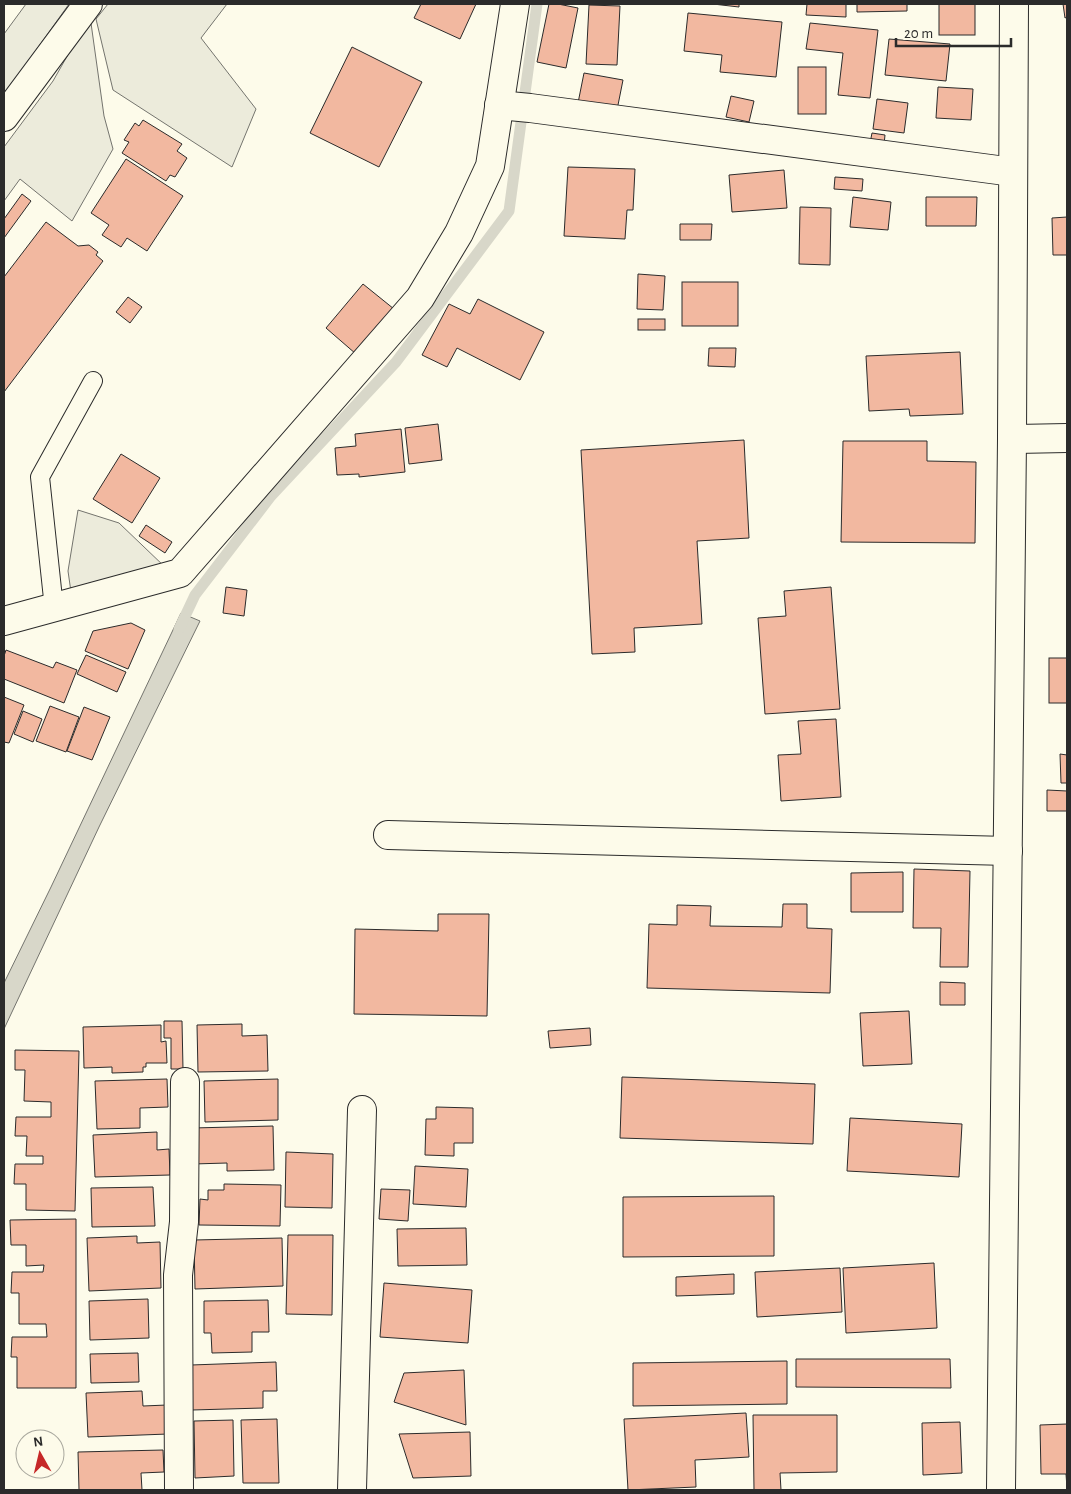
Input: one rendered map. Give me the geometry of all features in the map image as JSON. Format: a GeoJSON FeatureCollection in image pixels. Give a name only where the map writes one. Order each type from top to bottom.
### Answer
{"type":"FeatureCollection","features":[{"type":"Feature","properties":{"kind":"street"},"geometry":{"type":"LineString","coordinates":[[4,117],[88,4]]}},
{"type":"Feature","properties":{"kind":"street"},"geometry":{"type":"LineString","coordinates":[[4,621],[180,573],[420,298],[459,233],[490,166],[514,107],[515,4]]}},
{"type":"Feature","properties":{"kind":"street"},"geometry":{"type":"LineString","coordinates":[[1001,1490],[1012,438],[1014,4]]}},
{"type":"Feature","properties":{"kind":"street"},"geometry":{"type":"LineString","coordinates":[[514,107],[1013,172]]}},
{"type":"Feature","properties":{"kind":"street"},"geometry":{"type":"LineString","coordinates":[[1012,438],[1067,438]]}},
{"type":"Feature","properties":{"kind":"street"},"geometry":{"type":"LineString","coordinates":[[388,835],[1008,851]]}},
{"type":"Feature","properties":{"kind":"street"},"geometry":{"type":"LineString","coordinates":[[178,1490],[178,1274],[184,1222],[185,1082]]}},
{"type":"Feature","properties":{"kind":"street"},"geometry":{"type":"LineString","coordinates":[[352,1490],[362,1110]]}},
{"type":"Feature","properties":{"kind":"lane"},"geometry":{"type":"LineString","coordinates":[[54,608],[40,477],[93,380]]}},
{"type":"Feature","properties":{"kind":"shaded area"},"geometry":{"type":"Polygon","coordinates":[[[26,4],[69,4],[4,95],[4,34],[26,4]]]}},
{"type":"Feature","properties":{"kind":"shaded area"},"geometry":{"type":"Polygon","coordinates":[[[108,4],[227,4],[201,38],[256,109],[232,167],[113,90],[96,19],[108,4]]]}},
{"type":"Feature","properties":{"kind":"shaded area"},"geometry":{"type":"Polygon","coordinates":[[[90,16],[104,116],[113,149],[72,221],[20,179],[4,201],[4,147],[53,81],[90,16]]]}},
{"type":"Feature","properties":{"kind":"shaded area"},"geometry":{"type":"Polygon","coordinates":[[[78,510],[119,523],[166,568],[72,599],[68,571],[78,510]]]}},
{"type":"Feature","properties":{"kind":"shaded area"},"geometry":{"type":"Polygon","coordinates":[[[181,613],[200,621],[99,827],[4,1029],[4,983],[181,613]]]}},
{"type":"Feature","properties":{"kind":"building"},"geometry":{"type":"Polygon","coordinates":[[[421,4],[476,4],[460,39],[414,18],[421,4]]]}},
{"type":"Feature","properties":{"kind":"building"},"geometry":{"type":"Polygon","coordinates":[[[549,4],[578,8],[566,68],[537,62],[549,4]]]}},
{"type":"Feature","properties":{"kind":"building"},"geometry":{"type":"Polygon","coordinates":[[[713,4],[739,4],[739,7],[713,4]]]}},
{"type":"Feature","properties":{"kind":"building"},"geometry":{"type":"Polygon","coordinates":[[[807,4],[846,4],[846,17],[806,15],[807,4]]]}},
{"type":"Feature","properties":{"kind":"building"},"geometry":{"type":"Polygon","coordinates":[[[857,4],[907,4],[907,11],[857,12],[857,4]]]}},
{"type":"Feature","properties":{"kind":"building"},"geometry":{"type":"Polygon","coordinates":[[[939,4],[975,4],[975,35],[939,35],[939,4]]]}},
{"type":"Feature","properties":{"kind":"building"},"geometry":{"type":"Polygon","coordinates":[[[1063,4],[1067,4],[1067,17],[1065,18],[1063,4]]]}},
{"type":"Feature","properties":{"kind":"building"},"geometry":{"type":"Polygon","coordinates":[[[589,5],[620,6],[617,65],[586,64],[589,5]]]}},
{"type":"Feature","properties":{"kind":"building"},"geometry":{"type":"Polygon","coordinates":[[[688,13],[782,22],[776,77],[720,72],[722,55],[684,51],[688,13]]]}},
{"type":"Feature","properties":{"kind":"building"},"geometry":{"type":"Polygon","coordinates":[[[810,23],[878,30],[870,98],[838,95],[843,53],[806,49],[810,23]]]}},
{"type":"Feature","properties":{"kind":"building"},"geometry":{"type":"Polygon","coordinates":[[[889,39],[950,44],[946,81],[885,75],[889,39]]]}},
{"type":"Feature","properties":{"kind":"building"},"geometry":{"type":"Polygon","coordinates":[[[352,47],[422,82],[379,167],[310,133],[352,47]]]}},
{"type":"Feature","properties":{"kind":"building"},"geometry":{"type":"Polygon","coordinates":[[[798,67],[826,67],[826,114],[798,114],[798,67]]]}},
{"type":"Feature","properties":{"kind":"building"},"geometry":{"type":"Polygon","coordinates":[[[584,73],[623,80],[617,110],[578,103],[584,73]]]}},
{"type":"Feature","properties":{"kind":"building"},"geometry":{"type":"Polygon","coordinates":[[[938,87],[973,89],[971,120],[936,118],[938,87]]]}},
{"type":"Feature","properties":{"kind":"building"},"geometry":{"type":"Polygon","coordinates":[[[731,96],[754,101],[749,122],[726,117],[731,96]]]}},
{"type":"Feature","properties":{"kind":"building"},"geometry":{"type":"Polygon","coordinates":[[[877,99],[908,103],[904,133],[873,129],[877,99]]]}},
{"type":"Feature","properties":{"kind":"building"},"geometry":{"type":"Polygon","coordinates":[[[143,120],[182,144],[177,151],[187,158],[175,177],[170,175],[166,181],[122,153],[129,142],[124,140],[135,123],[139,126],[143,120]]]}},
{"type":"Feature","properties":{"kind":"building"},"geometry":{"type":"Polygon","coordinates":[[[872,133],[885,135],[884,145],[870,143],[872,133]]]}},
{"type":"Feature","properties":{"kind":"building"},"geometry":{"type":"Polygon","coordinates":[[[126,159],[183,196],[147,251],[127,238],[121,247],[102,235],[109,225],[91,213],[126,159]]]}},
{"type":"Feature","properties":{"kind":"building"},"geometry":{"type":"Polygon","coordinates":[[[568,167],[635,169],[633,210],[627,210],[625,239],[564,236],[568,167]]]}},
{"type":"Feature","properties":{"kind":"building"},"geometry":{"type":"Polygon","coordinates":[[[784,170],[787,208],[732,212],[729,175],[784,170]]]}},
{"type":"Feature","properties":{"kind":"building"},"geometry":{"type":"Polygon","coordinates":[[[835,177],[863,179],[862,191],[834,189],[835,177]]]}},
{"type":"Feature","properties":{"kind":"building"},"geometry":{"type":"Polygon","coordinates":[[[22,194],[31,201],[4,238],[4,219],[22,194]]]}},
{"type":"Feature","properties":{"kind":"building"},"geometry":{"type":"Polygon","coordinates":[[[853,197],[891,202],[888,230],[850,227],[853,197]]]}},
{"type":"Feature","properties":{"kind":"building"},"geometry":{"type":"Polygon","coordinates":[[[926,197],[977,197],[976,226],[926,226],[926,197]]]}},
{"type":"Feature","properties":{"kind":"building"},"geometry":{"type":"Polygon","coordinates":[[[800,207],[831,208],[830,265],[799,264],[800,207]]]}},
{"type":"Feature","properties":{"kind":"building"},"geometry":{"type":"Polygon","coordinates":[[[1067,217],[1067,255],[1053,255],[1052,218],[1067,217]]]}},
{"type":"Feature","properties":{"kind":"building"},"geometry":{"type":"Polygon","coordinates":[[[46,222],[78,246],[89,245],[98,252],[96,255],[103,261],[4,392],[4,277],[46,222]]]}},
{"type":"Feature","properties":{"kind":"building"},"geometry":{"type":"Polygon","coordinates":[[[680,224],[712,224],[711,240],[680,240],[680,224]]]}},
{"type":"Feature","properties":{"kind":"building"},"geometry":{"type":"Polygon","coordinates":[[[638,274],[665,276],[663,310],[637,309],[638,274]]]}},
{"type":"Feature","properties":{"kind":"building"},"geometry":{"type":"Polygon","coordinates":[[[682,282],[738,282],[738,326],[682,326],[682,282]]]}},
{"type":"Feature","properties":{"kind":"building"},"geometry":{"type":"Polygon","coordinates":[[[363,284],[394,309],[356,354],[326,328],[363,284]]]}},
{"type":"Feature","properties":{"kind":"building"},"geometry":{"type":"Polygon","coordinates":[[[128,297],[142,307],[130,323],[116,312],[128,297]]]}},
{"type":"Feature","properties":{"kind":"building"},"geometry":{"type":"Polygon","coordinates":[[[478,299],[544,332],[520,380],[457,348],[447,367],[422,355],[449,304],[470,314],[478,299]]]}},
{"type":"Feature","properties":{"kind":"building"},"geometry":{"type":"Polygon","coordinates":[[[638,319],[665,319],[665,330],[638,330],[638,319]]]}},
{"type":"Feature","properties":{"kind":"building"},"geometry":{"type":"Polygon","coordinates":[[[709,348],[736,348],[735,367],[708,366],[709,348]]]}},
{"type":"Feature","properties":{"kind":"building"},"geometry":{"type":"Polygon","coordinates":[[[960,352],[963,414],[910,416],[909,409],[869,411],[866,356],[960,352]]]}},
{"type":"Feature","properties":{"kind":"building"},"geometry":{"type":"Polygon","coordinates":[[[438,424],[442,460],[409,464],[405,428],[438,424]]]}},
{"type":"Feature","properties":{"kind":"building"},"geometry":{"type":"Polygon","coordinates":[[[401,429],[405,472],[359,477],[359,474],[337,475],[335,448],[356,446],[355,434],[401,429]]]}},
{"type":"Feature","properties":{"kind":"building"},"geometry":{"type":"Polygon","coordinates":[[[744,440],[749,538],[697,541],[702,624],[634,628],[635,652],[592,654],[581,450],[744,440]]]}},
{"type":"Feature","properties":{"kind":"building"},"geometry":{"type":"Polygon","coordinates":[[[843,441],[927,441],[927,461],[976,462],[975,543],[841,542],[843,441]]]}},
{"type":"Feature","properties":{"kind":"building"},"geometry":{"type":"Polygon","coordinates":[[[121,454],[160,478],[132,523],[93,499],[121,454]]]}},
{"type":"Feature","properties":{"kind":"building"},"geometry":{"type":"Polygon","coordinates":[[[146,525],[172,542],[165,553],[139,536],[146,525]]]}},
{"type":"Feature","properties":{"kind":"building"},"geometry":{"type":"Polygon","coordinates":[[[226,587],[247,590],[244,616],[223,613],[226,587]]]}},
{"type":"Feature","properties":{"kind":"building"},"geometry":{"type":"Polygon","coordinates":[[[831,587],[840,709],[765,714],[758,618],[786,616],[784,591],[831,587]]]}},
{"type":"Feature","properties":{"kind":"building"},"geometry":{"type":"Polygon","coordinates":[[[131,623],[145,630],[128,669],[85,651],[93,631],[131,623]]]}},
{"type":"Feature","properties":{"kind":"building"},"geometry":{"type":"Polygon","coordinates":[[[6,650],[53,668],[56,662],[77,670],[64,703],[4,679],[4,656],[6,650]]]}},
{"type":"Feature","properties":{"kind":"building"},"geometry":{"type":"Polygon","coordinates":[[[86,655],[126,672],[117,692],[77,674],[86,655]]]}},
{"type":"Feature","properties":{"kind":"building"},"geometry":{"type":"Polygon","coordinates":[[[1049,658],[1067,658],[1067,703],[1049,703],[1049,658]]]}},
{"type":"Feature","properties":{"kind":"building"},"geometry":{"type":"Polygon","coordinates":[[[4,697],[24,705],[9,743],[4,742],[4,697]]]}},
{"type":"Feature","properties":{"kind":"building"},"geometry":{"type":"Polygon","coordinates":[[[50,706],[79,717],[66,752],[36,741],[50,706]]]}},
{"type":"Feature","properties":{"kind":"building"},"geometry":{"type":"Polygon","coordinates":[[[84,707],[110,717],[92,760],[67,751],[84,707]]]}},
{"type":"Feature","properties":{"kind":"building"},"geometry":{"type":"Polygon","coordinates":[[[23,711],[42,719],[33,742],[14,734],[23,711]]]}},
{"type":"Feature","properties":{"kind":"building"},"geometry":{"type":"Polygon","coordinates":[[[836,719],[841,797],[781,801],[778,755],[801,754],[798,721],[836,719]]]}},
{"type":"Feature","properties":{"kind":"building"},"geometry":{"type":"Polygon","coordinates":[[[1060,754],[1067,755],[1067,783],[1061,783],[1060,754]]]}},
{"type":"Feature","properties":{"kind":"building"},"geometry":{"type":"Polygon","coordinates":[[[1047,790],[1067,791],[1067,811],[1047,811],[1047,790]]]}},
{"type":"Feature","properties":{"kind":"building"},"geometry":{"type":"Polygon","coordinates":[[[914,869],[970,871],[968,967],[940,967],[941,928],[913,928],[914,869]]]}},
{"type":"Feature","properties":{"kind":"building"},"geometry":{"type":"Polygon","coordinates":[[[903,872],[903,912],[851,912],[851,873],[903,872]]]}},
{"type":"Feature","properties":{"kind":"building"},"geometry":{"type":"Polygon","coordinates":[[[783,904],[807,904],[807,928],[832,929],[830,993],[647,988],[649,924],[677,925],[677,905],[711,906],[710,926],[782,927],[783,904]]]}},
{"type":"Feature","properties":{"kind":"building"},"geometry":{"type":"Polygon","coordinates":[[[438,914],[489,914],[487,1016],[354,1014],[355,929],[438,931],[438,914]]]}},
{"type":"Feature","properties":{"kind":"building"},"geometry":{"type":"Polygon","coordinates":[[[940,982],[965,983],[965,1005],[940,1005],[940,982]]]}},
{"type":"Feature","properties":{"kind":"building"},"geometry":{"type":"Polygon","coordinates":[[[909,1011],[912,1064],[863,1066],[860,1013],[909,1011]]]}},
{"type":"Feature","properties":{"kind":"building"},"geometry":{"type":"Polygon","coordinates":[[[164,1021],[182,1021],[183,1069],[171,1069],[171,1038],[164,1038],[164,1021]]]}},
{"type":"Feature","properties":{"kind":"building"},"geometry":{"type":"Polygon","coordinates":[[[242,1024],[242,1036],[267,1035],[268,1071],[198,1072],[197,1025],[242,1024]]]}},
{"type":"Feature","properties":{"kind":"building"},"geometry":{"type":"Polygon","coordinates":[[[161,1025],[161,1042],[166,1041],[167,1063],[146,1063],[146,1067],[143,1067],[143,1072],[112,1073],[112,1067],[84,1068],[83,1027],[161,1025]]]}},
{"type":"Feature","properties":{"kind":"building"},"geometry":{"type":"Polygon","coordinates":[[[590,1028],[591,1045],[550,1048],[548,1031],[590,1028]]]}},
{"type":"Feature","properties":{"kind":"building"},"geometry":{"type":"Polygon","coordinates":[[[15,1050],[79,1051],[75,1211],[26,1210],[26,1184],[14,1184],[15,1164],[43,1164],[43,1156],[26,1156],[27,1136],[15,1136],[16,1117],[51,1117],[51,1102],[24,1101],[25,1070],[15,1070],[15,1050]]]}},
{"type":"Feature","properties":{"kind":"building"},"geometry":{"type":"Polygon","coordinates":[[[622,1077],[815,1084],[813,1144],[620,1138],[622,1077]]]}},
{"type":"Feature","properties":{"kind":"building"},"geometry":{"type":"Polygon","coordinates":[[[167,1079],[168,1107],[140,1108],[140,1128],[97,1129],[95,1081],[167,1079]]]}},
{"type":"Feature","properties":{"kind":"building"},"geometry":{"type":"Polygon","coordinates":[[[278,1079],[278,1120],[205,1122],[204,1081],[278,1079]]]}},
{"type":"Feature","properties":{"kind":"building"},"geometry":{"type":"Polygon","coordinates":[[[436,1107],[473,1108],[473,1143],[454,1143],[454,1156],[425,1155],[426,1119],[436,1119],[436,1107]]]}},
{"type":"Feature","properties":{"kind":"building"},"geometry":{"type":"Polygon","coordinates":[[[850,1118],[962,1124],[959,1177],[847,1171],[850,1118]]]}},
{"type":"Feature","properties":{"kind":"building"},"geometry":{"type":"Polygon","coordinates":[[[273,1126],[274,1170],[227,1171],[227,1163],[193,1164],[192,1128],[273,1126]]]}},
{"type":"Feature","properties":{"kind":"building"},"geometry":{"type":"Polygon","coordinates":[[[157,1132],[157,1150],[169,1149],[170,1175],[95,1177],[93,1135],[157,1132]]]}},
{"type":"Feature","properties":{"kind":"building"},"geometry":{"type":"Polygon","coordinates":[[[286,1152],[333,1154],[332,1208],[285,1207],[286,1152]]]}},
{"type":"Feature","properties":{"kind":"building"},"geometry":{"type":"Polygon","coordinates":[[[415,1166],[468,1169],[466,1207],[413,1204],[415,1166]]]}},
{"type":"Feature","properties":{"kind":"building"},"geometry":{"type":"Polygon","coordinates":[[[224,1184],[281,1185],[280,1226],[199,1225],[200,1199],[208,1200],[208,1190],[224,1190],[224,1184]]]}},
{"type":"Feature","properties":{"kind":"building"},"geometry":{"type":"Polygon","coordinates":[[[153,1187],[155,1226],[92,1227],[91,1188],[153,1187]]]}},
{"type":"Feature","properties":{"kind":"building"},"geometry":{"type":"Polygon","coordinates":[[[381,1189],[410,1190],[408,1221],[379,1219],[381,1189]]]}},
{"type":"Feature","properties":{"kind":"building"},"geometry":{"type":"Polygon","coordinates":[[[774,1196],[774,1256],[623,1257],[623,1197],[774,1196]]]}},
{"type":"Feature","properties":{"kind":"building"},"geometry":{"type":"Polygon","coordinates":[[[76,1219],[76,1388],[17,1388],[17,1357],[11,1357],[12,1337],[47,1337],[46,1324],[19,1324],[19,1293],[11,1293],[12,1272],[43,1272],[44,1265],[26,1266],[26,1245],[11,1245],[10,1220],[76,1219]]]}},
{"type":"Feature","properties":{"kind":"building"},"geometry":{"type":"Polygon","coordinates":[[[466,1228],[467,1265],[398,1266],[397,1229],[466,1228]]]}},
{"type":"Feature","properties":{"kind":"building"},"geometry":{"type":"Polygon","coordinates":[[[288,1235],[333,1235],[332,1315],[286,1314],[288,1235]]]}},
{"type":"Feature","properties":{"kind":"building"},"geometry":{"type":"Polygon","coordinates":[[[137,1236],[137,1243],[160,1242],[161,1288],[89,1291],[87,1238],[137,1236]]]}},
{"type":"Feature","properties":{"kind":"building"},"geometry":{"type":"Polygon","coordinates":[[[282,1238],[283,1286],[195,1289],[194,1240],[282,1238]]]}},
{"type":"Feature","properties":{"kind":"building"},"geometry":{"type":"Polygon","coordinates":[[[934,1263],[937,1328],[846,1333],[843,1268],[934,1263]]]}},
{"type":"Feature","properties":{"kind":"building"},"geometry":{"type":"Polygon","coordinates":[[[840,1268],[842,1312],[757,1317],[755,1272],[840,1268]]]}},
{"type":"Feature","properties":{"kind":"building"},"geometry":{"type":"Polygon","coordinates":[[[734,1274],[734,1294],[676,1296],[676,1277],[734,1274]]]}},
{"type":"Feature","properties":{"kind":"building"},"geometry":{"type":"Polygon","coordinates":[[[384,1283],[472,1290],[468,1343],[380,1337],[384,1283]]]}},
{"type":"Feature","properties":{"kind":"building"},"geometry":{"type":"Polygon","coordinates":[[[148,1299],[149,1338],[90,1340],[89,1301],[148,1299]]]}},
{"type":"Feature","properties":{"kind":"building"},"geometry":{"type":"Polygon","coordinates":[[[268,1300],[269,1332],[252,1332],[252,1352],[212,1353],[211,1333],[204,1333],[204,1301],[268,1300]]]}},
{"type":"Feature","properties":{"kind":"building"},"geometry":{"type":"Polygon","coordinates":[[[138,1353],[139,1382],[91,1383],[90,1354],[138,1353]]]}},
{"type":"Feature","properties":{"kind":"building"},"geometry":{"type":"Polygon","coordinates":[[[796,1359],[950,1359],[951,1388],[796,1387],[796,1359]]]}},
{"type":"Feature","properties":{"kind":"building"},"geometry":{"type":"Polygon","coordinates":[[[787,1361],[787,1404],[633,1406],[633,1363],[787,1361]]]}},
{"type":"Feature","properties":{"kind":"building"},"geometry":{"type":"Polygon","coordinates":[[[276,1362],[277,1391],[263,1391],[263,1408],[192,1410],[191,1365],[276,1362]]]}},
{"type":"Feature","properties":{"kind":"building"},"geometry":{"type":"Polygon","coordinates":[[[464,1370],[466,1425],[394,1402],[404,1373],[464,1370]]]}},
{"type":"Feature","properties":{"kind":"building"},"geometry":{"type":"Polygon","coordinates":[[[142,1391],[143,1406],[167,1405],[168,1434],[88,1437],[86,1393],[142,1391]]]}},
{"type":"Feature","properties":{"kind":"building"},"geometry":{"type":"Polygon","coordinates":[[[746,1413],[749,1457],[695,1460],[696,1487],[628,1490],[624,1419],[746,1413]]]}},
{"type":"Feature","properties":{"kind":"building"},"geometry":{"type":"Polygon","coordinates":[[[753,1415],[837,1415],[837,1472],[780,1473],[781,1490],[754,1490],[753,1415]]]}},
{"type":"Feature","properties":{"kind":"building"},"geometry":{"type":"Polygon","coordinates":[[[277,1419],[279,1483],[243,1483],[241,1420],[277,1419]]]}},
{"type":"Feature","properties":{"kind":"building"},"geometry":{"type":"Polygon","coordinates":[[[233,1420],[234,1476],[195,1478],[194,1421],[233,1420]]]}},
{"type":"Feature","properties":{"kind":"building"},"geometry":{"type":"Polygon","coordinates":[[[960,1422],[962,1473],[923,1475],[922,1423],[960,1422]]]}},
{"type":"Feature","properties":{"kind":"building"},"geometry":{"type":"Polygon","coordinates":[[[1067,1424],[1067,1488],[1066,1474],[1041,1474],[1040,1425],[1067,1424]]]}},
{"type":"Feature","properties":{"kind":"building"},"geometry":{"type":"Polygon","coordinates":[[[470,1432],[471,1476],[413,1478],[399,1434],[470,1432]]]}},
{"type":"Feature","properties":{"kind":"building"},"geometry":{"type":"Polygon","coordinates":[[[163,1450],[164,1472],[141,1473],[142,1490],[79,1490],[78,1452],[163,1450]]]}},
{"type":"Feature","properties":{"kind":"waterway"},"geometry":{"type":"LineString","coordinates":[[179,629],[195,595],[271,496],[396,362],[509,211],[537,4]]}}]}
